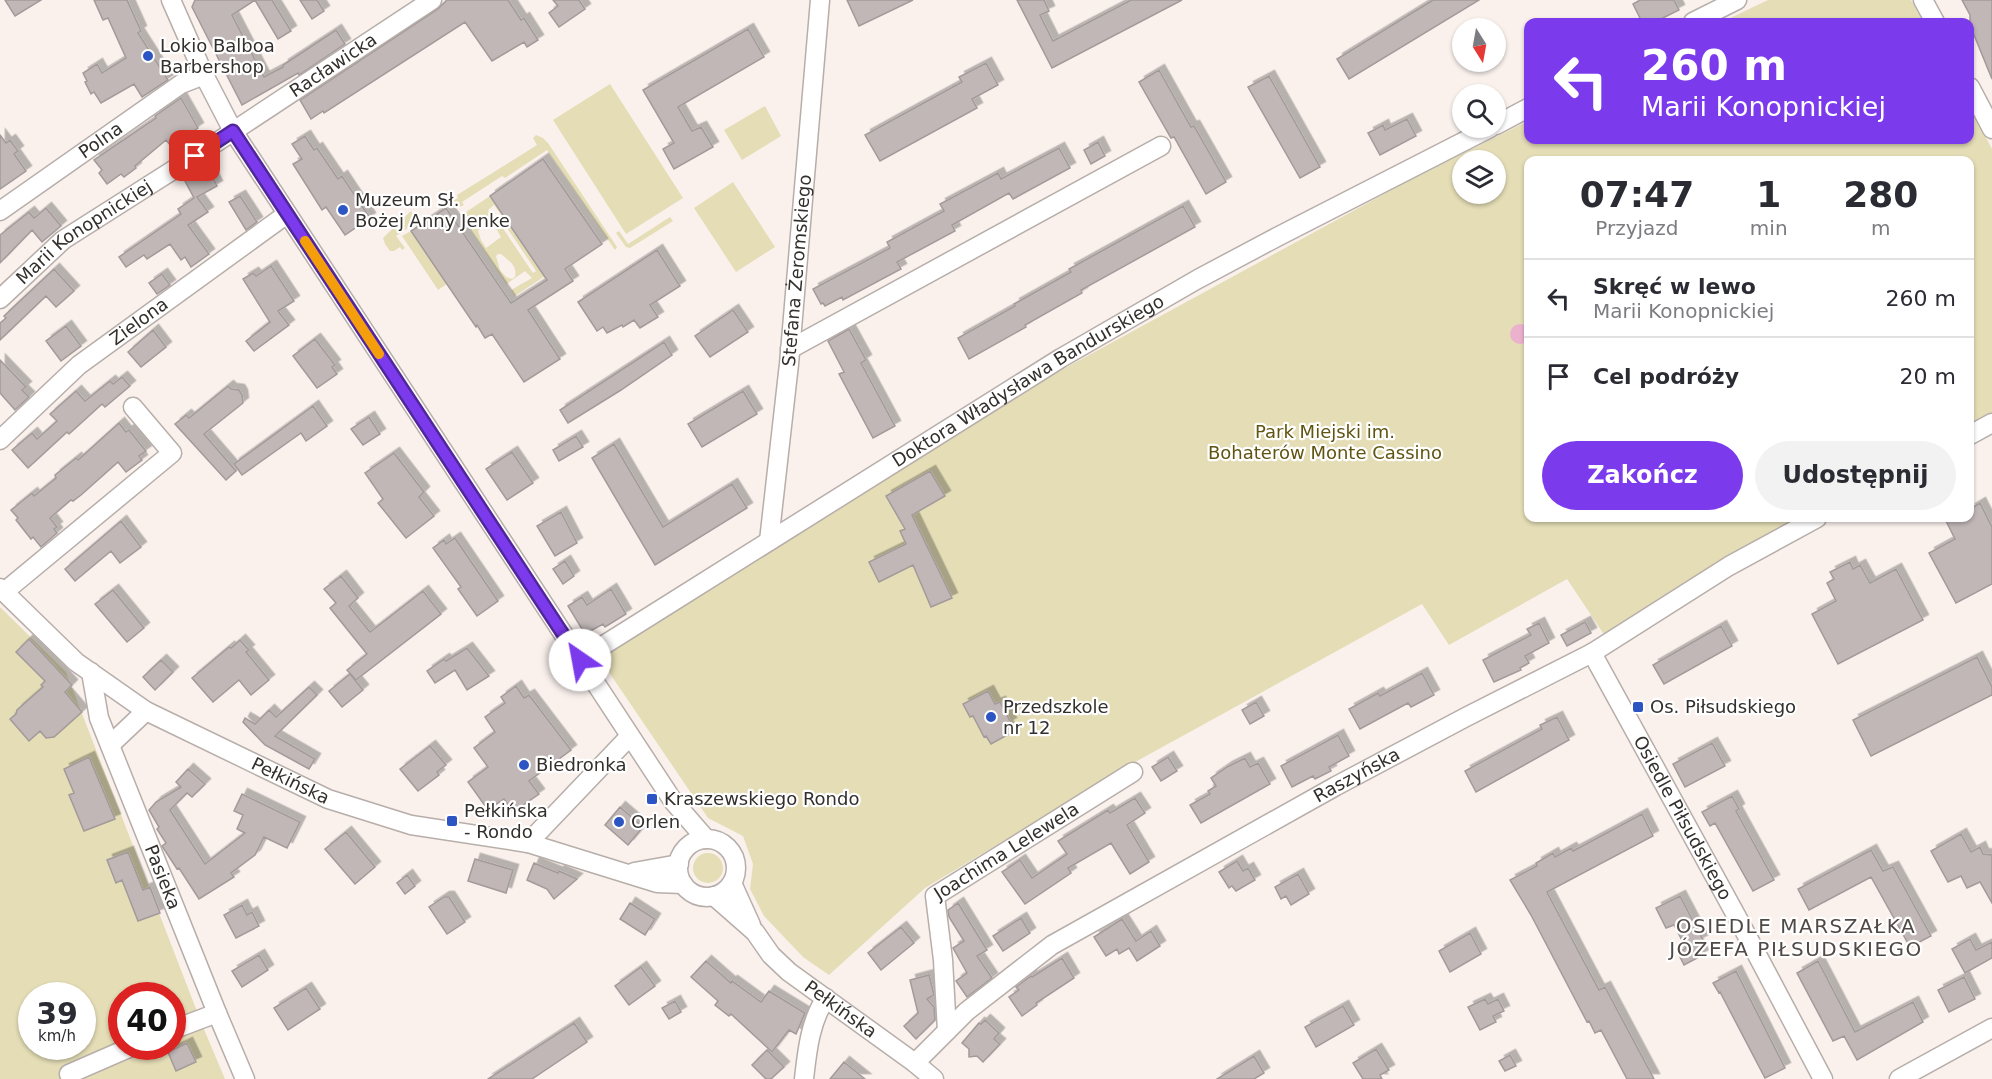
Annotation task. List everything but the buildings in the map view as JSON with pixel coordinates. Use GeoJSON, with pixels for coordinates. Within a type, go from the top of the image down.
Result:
{"type":"FeatureCollection","features":[{"type":"Feature","properties":{"kind":"street"},"geometry":{"type":"LineString","coordinates":[[171,0],[204,75],[233,131],[673,801],[706,839]]}},
{"type":"Feature","properties":{"kind":"street","name":"Racławicka"},"geometry":{"type":"LineString","coordinates":[[233,131],[432,0]]}},
{"type":"Feature","properties":{"kind":"street","name":"Stefana Żeromskiego"},"geometry":{"type":"LineString","coordinates":[[770,541],[790,349],[820,0]]}},
{"type":"Feature","properties":{"kind":"street"},"geometry":{"type":"LineString","coordinates":[[1701,18],[1737,0]]}},
{"type":"Feature","properties":{"kind":"street"},"geometry":{"type":"LineString","coordinates":[[1923,0],[1933,18]]}},
{"type":"Feature","properties":{"kind":"street","name":"Polna"},"geometry":{"type":"LineString","coordinates":[[0,211],[181,84],[204,75]]}},
{"type":"Feature","properties":{"kind":"street"},"geometry":{"type":"LineString","coordinates":[[1974,95],[1992,129]]}},
{"type":"Feature","properties":{"kind":"street"},"geometry":{"type":"LineString","coordinates":[[1506,120],[1524,110]]}},
{"type":"Feature","properties":{"kind":"street","name":"Marii Konopnickiej"},"geometry":{"type":"LineString","coordinates":[[0,299],[63,240],[233,131]]}},
{"type":"Feature","properties":{"kind":"street","name":"Doktora Władysława Bandurskiego"},"geometry":{"type":"LineString","coordinates":[[580,660],[1053,363],[1198,279],[1471,138]]}},
{"type":"Feature","properties":{"kind":"street"},"geometry":{"type":"LineString","coordinates":[[790,349],[1161,146]]}},
{"type":"Feature","properties":{"kind":"street","name":"Zielona"},"geometry":{"type":"LineString","coordinates":[[0,440],[79,365],[287,214]]}},
{"type":"Feature","properties":{"kind":"street"},"geometry":{"type":"LineString","coordinates":[[2,590],[172,453],[133,407]]}},
{"type":"Feature","properties":{"kind":"street"},"geometry":{"type":"LineString","coordinates":[[1974,433],[1992,423]]}},
{"type":"Feature","properties":{"kind":"street","name":"Raszyńska"},"geometry":{"type":"LineString","coordinates":[[915,1063],[967,1011],[1052,945],[1330,789],[1592,653],[1729,566],[1810,522]]}},
{"type":"Feature","properties":{"kind":"street","name":"Pełkińska"},"geometry":{"type":"LineString","coordinates":[[2,590],[76,662],[146,711],[328,799],[411,825],[528,843],[657,883],[683,884]]}},
{"type":"Feature","properties":{"kind":"street","name":"Osiedle Piłsudskiego"},"geometry":{"type":"LineString","coordinates":[[1592,653],[1823,1079]]}},
{"type":"Feature","properties":{"kind":"street","name":"Pasieka"},"geometry":{"type":"LineString","coordinates":[[91,672],[99,718],[245,1079]]}},
{"type":"Feature","properties":{"kind":"street"},"geometry":{"type":"LineString","coordinates":[[110,745],[146,711]]}},
{"type":"Feature","properties":{"kind":"street"},"geometry":{"type":"LineString","coordinates":[[528,843],[630,736]]}},
{"type":"Feature","properties":{"kind":"street","name":"Joachima Lelewela"},"geometry":{"type":"LineString","coordinates":[[947,1031],[943,960],[935,896],[1133,771]]}},
{"type":"Feature","properties":{"kind":"street"},"geometry":{"type":"LineString","coordinates":[[673,801],[688,846]]}},
{"type":"Feature","properties":{"kind":"street"},"geometry":{"type":"LineString","coordinates":[[706,839],[719,841],[732,852],[736,868],[732,884],[720,894],[703,897],[695,894],[683,884],[679,876],[679,864],[688,846],[706,839]]}},
{"type":"Feature","properties":{"kind":"street","name":"Pełkińska"},"geometry":{"type":"LineString","coordinates":[[629,873],[679,864]]}},
{"type":"Feature","properties":{"kind":"street","name":"Pełkińska"},"geometry":{"type":"LineString","coordinates":[[732,884],[754,932]]}},
{"type":"Feature","properties":{"kind":"street","name":"Pełkińska"},"geometry":{"type":"LineString","coordinates":[[714,896],[754,932],[771,955],[789,972],[934,1079]]}},
{"type":"Feature","properties":{"kind":"street"},"geometry":{"type":"LineString","coordinates":[[804,1079],[816,1013],[826,998]]}},
{"type":"Feature","properties":{"kind":"street"},"geometry":{"type":"LineString","coordinates":[[186,1025],[217,1013]]}},
{"type":"Feature","properties":{"kind":"street"},"geometry":{"type":"LineString","coordinates":[[1899,1079],[1992,1028]]}},
{"type":"Feature","properties":{"kind":"street"},"geometry":{"type":"LineString","coordinates":[[69,1074],[108,1057]]}},
{"type":"Feature","properties":{"kind":"green space"},"geometry":{"type":"Polygon","coordinates":[[[1768,0],[1911,0],[1921,18],[1730,18],[1768,0]]]}},
{"type":"Feature","properties":{"kind":"green space"},"geometry":{"type":"Polygon","coordinates":[[[610,84],[683,198],[626,234],[553,120],[610,84]]]}},
{"type":"Feature","properties":{"kind":"green space"},"geometry":{"type":"Polygon","coordinates":[[[765,106],[781,136],[742,160],[724,130],[765,106]]]}},
{"type":"Feature","properties":{"kind":"green space","name":"Park Miejski im. Bohaterów Monte Cassino"},"geometry":{"type":"Polygon","coordinates":[[[1974,115],[1992,149],[1992,415],[1974,426],[1974,156],[1524,156],[1524,522],[1804,522],[1605,636],[1567,579],[1449,645],[1422,604],[1137,761],[925,888],[829,975],[803,957],[764,916],[750,889],[753,864],[743,836],[708,818],[600,659],[1045,379],[1452,159],[1452,204],[1506,204],[1506,150],[1470,150],[1494,138],[1506,138],[1506,132],[1524,123],[1524,144],[1974,144],[1974,115]]]}},
{"type":"Feature","properties":{"kind":"green space"},"geometry":{"type":"Polygon","coordinates":[[[536,135],[548,143],[617,247],[615,250],[547,150],[505,178],[502,176],[462,202],[464,205],[457,208],[452,201],[458,198],[457,195],[537,145],[533,138],[536,135]]]}},
{"type":"Feature","properties":{"kind":"green space"},"geometry":{"type":"Polygon","coordinates":[[[733,182],[775,247],[736,272],[694,208],[733,182]]]}},
{"type":"Feature","properties":{"kind":"green space"},"geometry":{"type":"Polygon","coordinates":[[[490,196],[545,276],[515,296],[511,290],[532,278],[525,271],[507,285],[462,217],[463,214],[490,196]],[[494,205],[488,210],[533,273],[536,271],[494,205]],[[491,220],[482,222],[478,231],[486,248],[501,237],[491,220]],[[501,254],[496,256],[500,270],[506,277],[512,279],[515,277],[516,273],[512,264],[501,254]]]}},
{"type":"Feature","properties":{"kind":"green space"},"geometry":{"type":"Polygon","coordinates":[[[411,211],[416,218],[413,220],[415,223],[396,236],[405,248],[402,250],[400,247],[390,251],[383,238],[411,211]]]}},
{"type":"Feature","properties":{"kind":"green space"},"geometry":{"type":"Polygon","coordinates":[[[670,217],[673,221],[630,248],[626,247],[616,233],[619,231],[628,244],[670,217]]]}},
{"type":"Feature","properties":{"kind":"green space"},"geometry":{"type":"Polygon","coordinates":[[[411,231],[447,284],[438,290],[402,236],[411,231]]]}},
{"type":"Feature","properties":{"kind":"green space"},"geometry":{"type":"Polygon","coordinates":[[[0,607],[66,672],[186,982],[108,982],[108,1060],[186,1060],[186,983],[225,1079],[0,1079],[0,607]]]}},
{"type":"Feature","properties":{"kind":"green space"},"geometry":{"type":"Polygon","coordinates":[[[708,853],[719,857],[723,868],[719,879],[708,883],[697,879],[693,868],[697,857],[708,853]]]}},
{"type":"Feature","properties":{"kind":"shaded area"},"geometry":{"type":"Polygon","coordinates":[[[1524,325],[1524,343],[1520,344],[1513,341],[1510,334],[1513,327],[1524,325]]]}},
{"type":"Feature","properties":{"kind":"slow traffic"},"geometry":{"type":"LineString","coordinates":[[305,241],[379,354]]}},
{"type":"Feature","properties":{"kind":"place","name":"Lokio Balboa Barbershop"},"geometry":{"type":"Point","coordinates":[148,56]}},
{"type":"Feature","properties":{"kind":"place","name":"Muzeum Sł. Bożej Anny Jenke"},"geometry":{"type":"Point","coordinates":[343,210]}},
{"type":"Feature","properties":{"kind":"place","name":"Os. Piłsudskiego"},"geometry":{"type":"Point","coordinates":[1638,707]}},
{"type":"Feature","properties":{"kind":"place","name":"Przedszkole nr 12"},"geometry":{"type":"Point","coordinates":[991,717]}},
{"type":"Feature","properties":{"kind":"place","name":"Biedronka"},"geometry":{"type":"Point","coordinates":[524,765]}},
{"type":"Feature","properties":{"kind":"place","name":"Kraszewskiego Rondo"},"geometry":{"type":"Point","coordinates":[652,799]}},
{"type":"Feature","properties":{"kind":"place","name":"Pełkińska - Rondo"},"geometry":{"type":"Point","coordinates":[452,821]}},
{"type":"Feature","properties":{"kind":"place","name":"Orlen"},"geometry":{"type":"Point","coordinates":[619,822]}},
{"type":"Feature","properties":{"kind":"district","name":"OSIEDLE MARSZAŁKA JÓZEFA PIŁSUDSKIEGO"},"geometry":{"type":"Point","coordinates":[1796,938]}},
{"type":"Feature","properties":{"kind":"route"},"geometry":{"type":"LineString","coordinates":[[195,156],[233,131],[580,660]]}}]}
